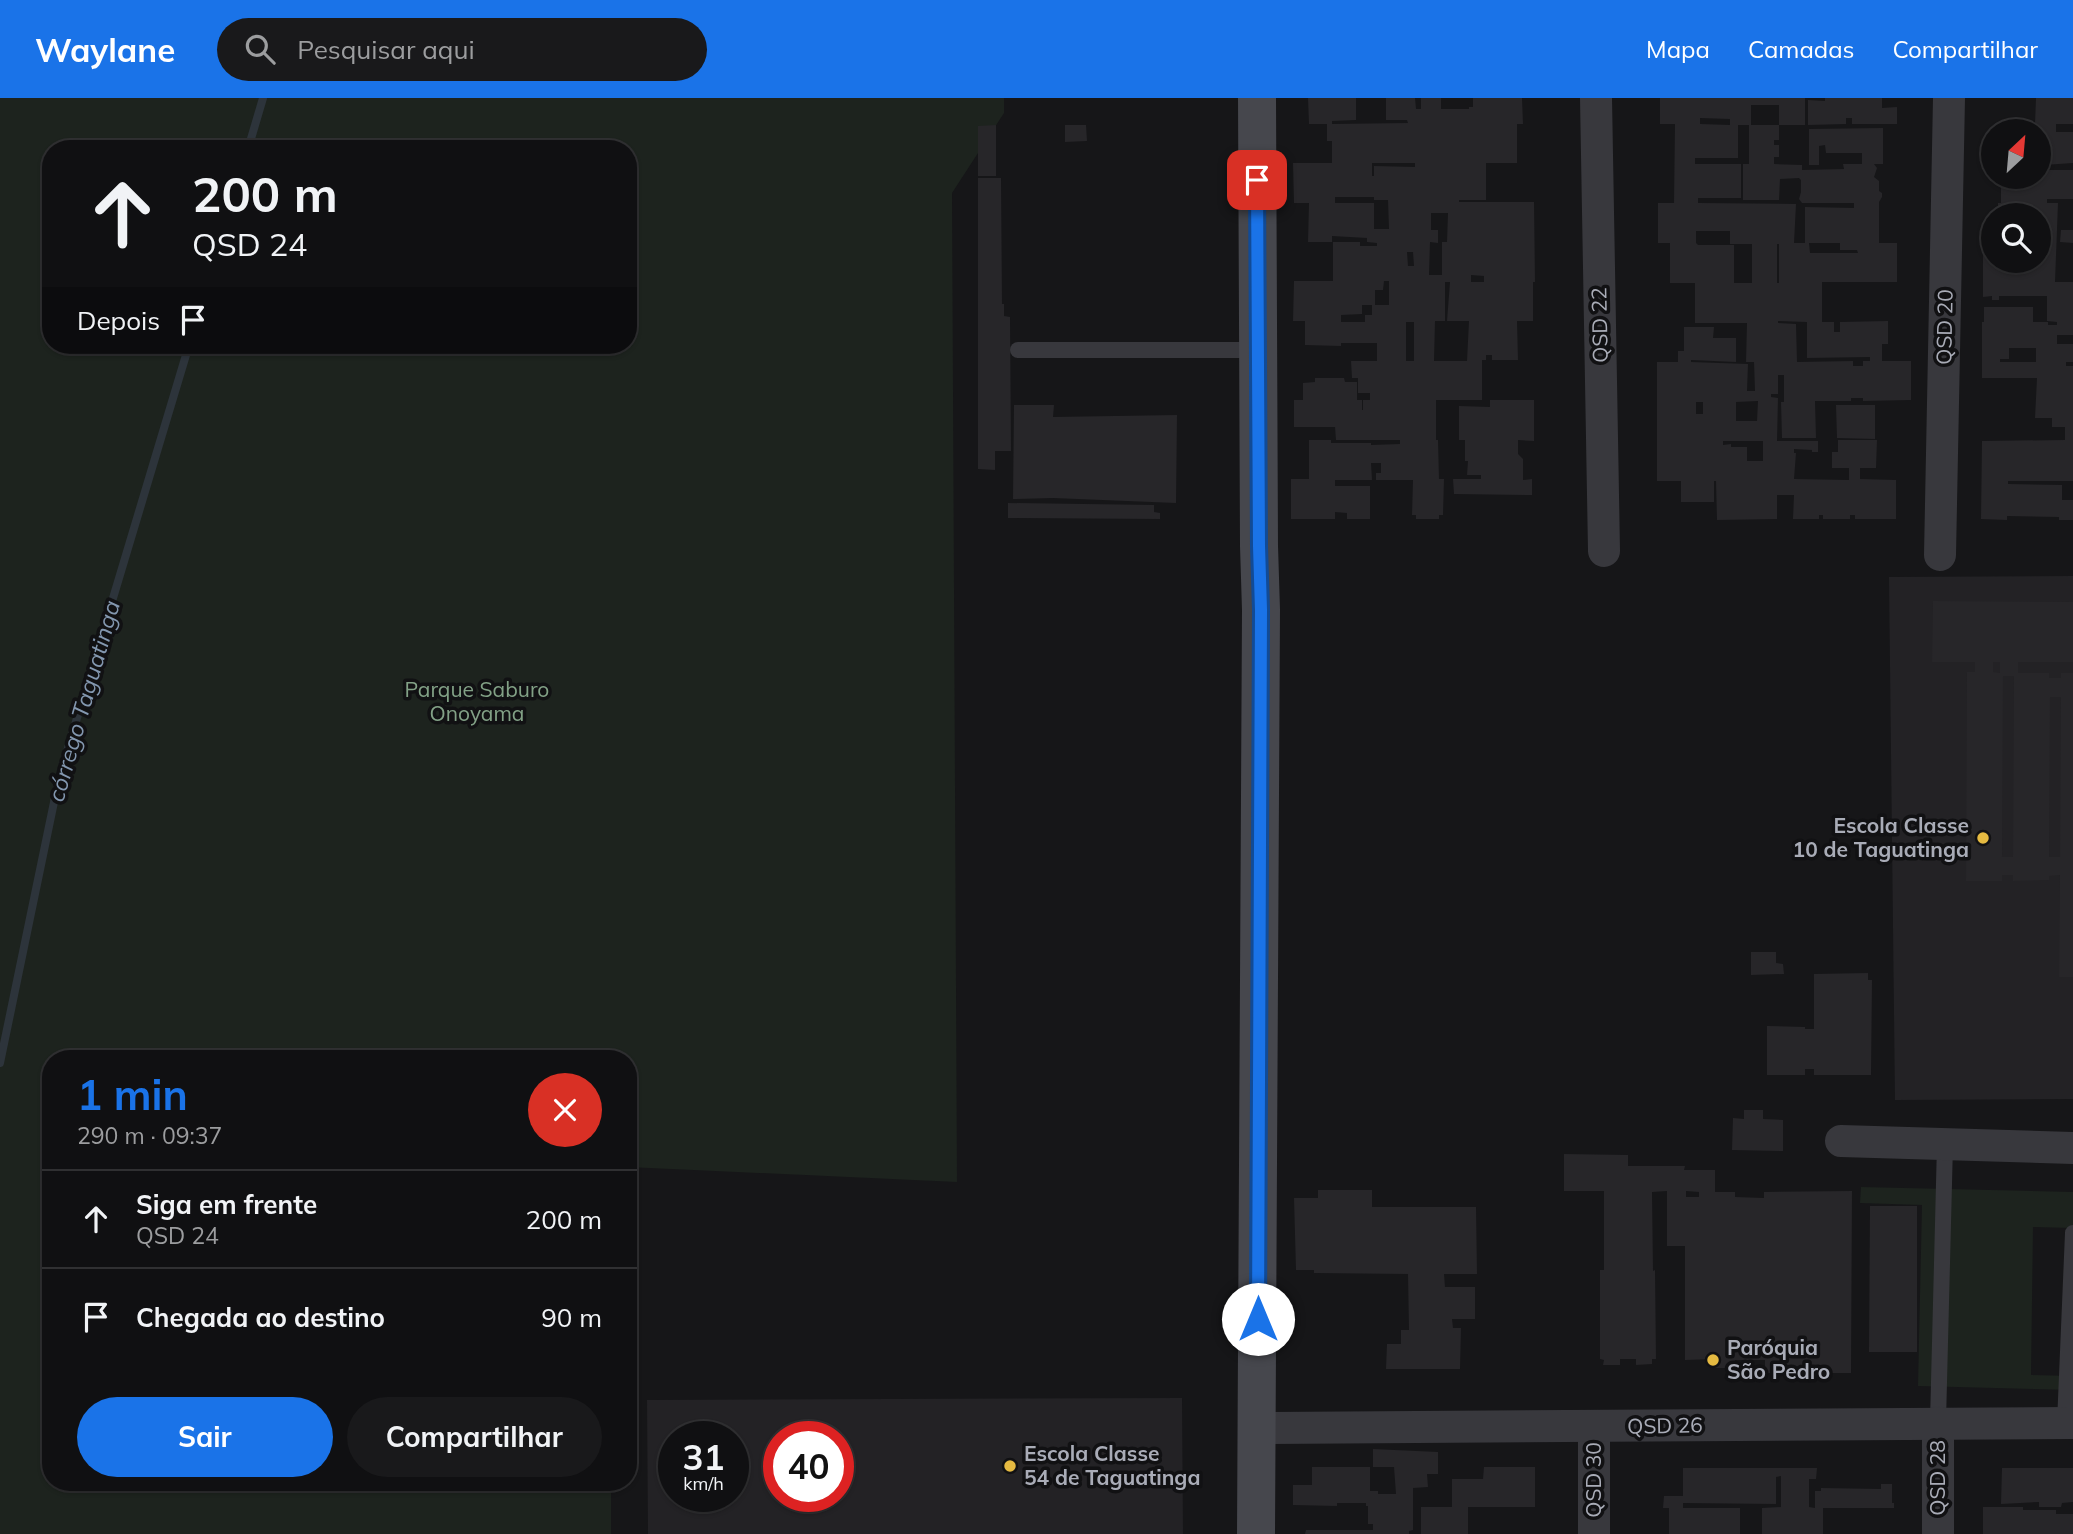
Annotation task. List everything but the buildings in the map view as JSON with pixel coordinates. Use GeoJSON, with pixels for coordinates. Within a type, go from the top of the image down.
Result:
{"type":"FeatureCollection","features":[{"type":"Feature","properties":{"kind":"street"},"geometry":{"type":"LineString","coordinates":[[1256,1534],[1261,624],[1257,98]]}},
{"type":"Feature","properties":{"kind":"street","name":"QSD 22"},"geometry":{"type":"LineString","coordinates":[[1596,98],[1604,551]]}},
{"type":"Feature","properties":{"kind":"street","name":"QSD 20"},"geometry":{"type":"LineString","coordinates":[[1940,555],[1949,98]]}},
{"type":"Feature","properties":{"kind":"street"},"geometry":{"type":"LineString","coordinates":[[1841,1141],[2073,1147]]}},
{"type":"Feature","properties":{"kind":"street","name":"QSD 28"},"geometry":{"type":"LineString","coordinates":[[1938,1422],[1938,1534]]}},
{"type":"Feature","properties":{"kind":"street","name":"QSD 26"},"geometry":{"type":"LineString","coordinates":[[1257,1427],[2069,1423]]}},
{"type":"Feature","properties":{"kind":"street","name":"QSD 30"},"geometry":{"type":"LineString","coordinates":[[1594,1427],[1594,1534]]}},
{"type":"Feature","properties":{"kind":"lane"},"geometry":{"type":"LineString","coordinates":[[1018,350],[1258,350]]}},
{"type":"Feature","properties":{"kind":"lane"},"geometry":{"type":"LineString","coordinates":[[1938,1422],[1945,1144]]}},
{"type":"Feature","properties":{"kind":"lane"},"geometry":{"type":"LineString","coordinates":[[2069,1423],[2073,1233]]}},
{"type":"Feature","properties":{"kind":"shaded area","name":"Escola Classe 10 de Taguatinga"},"geometry":{"type":"Polygon","coordinates":[[[2073,576],[2073,1099],[1895,1100],[1889,577],[2073,576]]]}},
{"type":"Feature","properties":{"kind":"shaded area","name":"Escola Classe 54 de Taguatinga"},"geometry":{"type":"Polygon","coordinates":[[[1182,1398],[1183,1534],[648,1534],[647,1400],[1182,1398]]]}},
{"type":"Feature","properties":{"kind":"green space","name":"Parque Saburo Onoyama"},"geometry":{"type":"Polygon","coordinates":[[[0,98],[1004,98],[1004,113],[952,193],[957,1182],[637,1167],[637,1050],[42,1050],[42,1491],[611,1491],[611,1534],[0,1534],[0,98]]]}},
{"type":"Feature","properties":{"kind":"green space"},"geometry":{"type":"Polygon","coordinates":[[[1861,1187],[2073,1192],[2073,1228],[2033,1227],[2031,1375],[2073,1376],[2073,1390],[1918,1386],[1922,1205],[1860,1203],[1861,1187]]]}},
{"type":"Feature","properties":{"kind":"waterway","name":"córrego Taguatinga"},"geometry":{"type":"LineString","coordinates":[[251,140],[263,98]]}},
{"type":"Feature","properties":{"kind":"waterway","name":"córrego Taguatinga"},"geometry":{"type":"LineString","coordinates":[[0,1063],[59,778],[186,354]]}},
{"type":"Feature","properties":{"kind":"place","name":"Escola Classe 10 de Taguatinga"},"geometry":{"type":"Point","coordinates":[1983,838]}},
{"type":"Feature","properties":{"kind":"place","name":"Paróquia São Pedro"},"geometry":{"type":"Point","coordinates":[1713,1360]}},
{"type":"Feature","properties":{"kind":"place","name":"Escola Classe 54 de Taguatinga"},"geometry":{"type":"Point","coordinates":[1010,1466]}},
{"type":"Feature","properties":{"kind":"route"},"geometry":{"type":"LineString","coordinates":[[1257,180],[1261,610],[1258,1319]]}}]}
